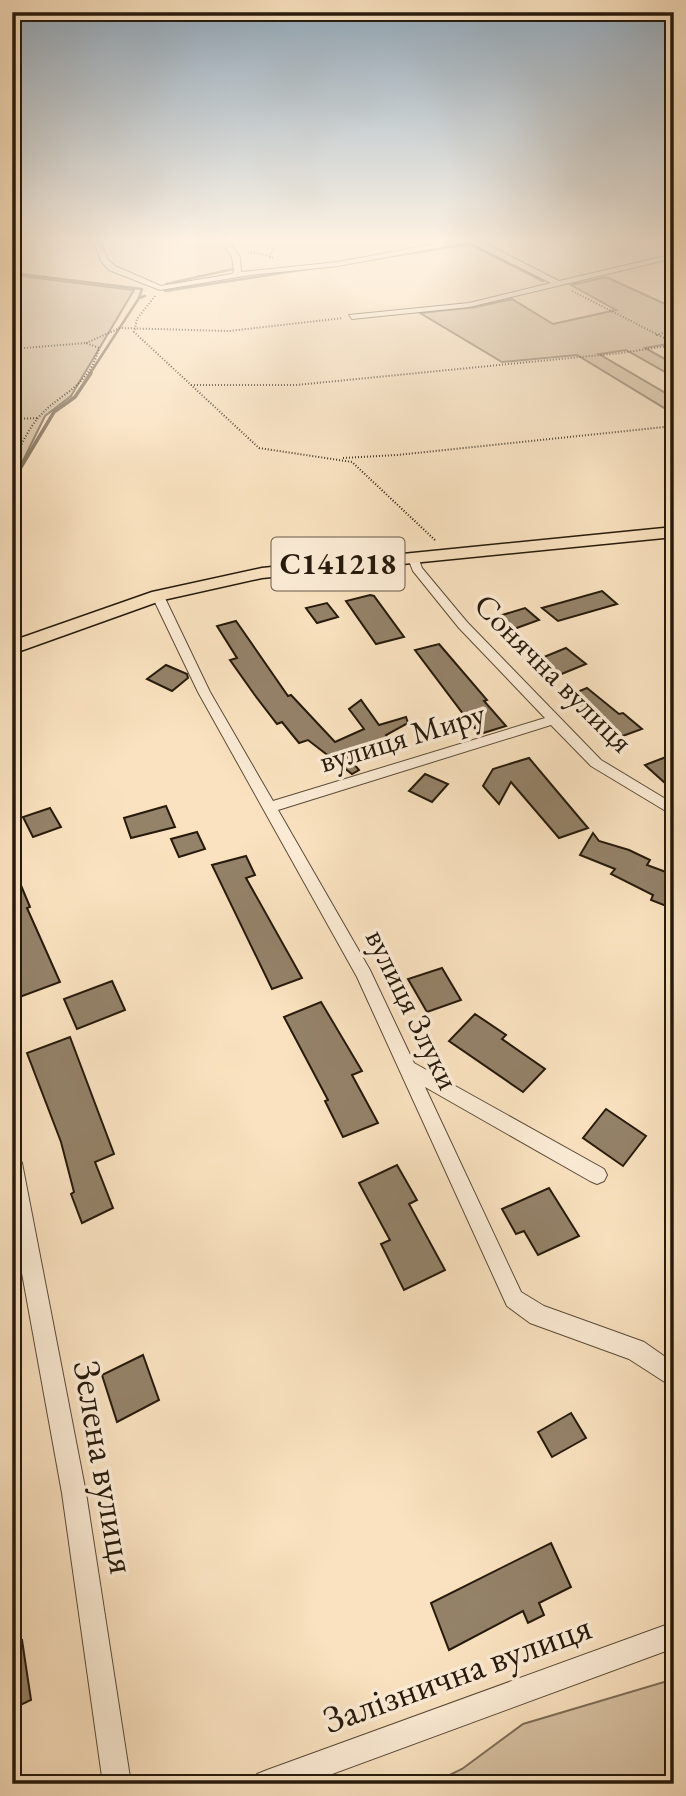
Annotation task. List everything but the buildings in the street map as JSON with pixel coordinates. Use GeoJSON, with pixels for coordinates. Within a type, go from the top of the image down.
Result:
{"type":"FeatureCollection","features":[{"type":"Feature","properties":{"kind":"main road","name":"С141218"},"geometry":{"type":"LineString","coordinates":[[12,648],[158,596],[262,573],[674,532]]}},
{"type":"Feature","properties":{"kind":"street","name":"Сонячна вулиця"},"geometry":{"type":"LineString","coordinates":[[413,556],[417,569],[463,625],[596,763],[674,811]]}},
{"type":"Feature","properties":{"kind":"street","name":"вулиця Злуки"},"geometry":{"type":"LineString","coordinates":[[158,596],[204,692],[365,975],[514,1298],[538,1315],[636,1350],[674,1377]]}},
{"type":"Feature","properties":{"kind":"street","name":"вулиця Миру"},"geometry":{"type":"LineString","coordinates":[[270,807],[552,720]]}},
{"type":"Feature","properties":{"kind":"street"},"geometry":{"type":"LineString","coordinates":[[409,1069],[597,1175]]}},
{"type":"Feature","properties":{"kind":"street","name":"Зелена вулиця"},"geometry":{"type":"LineString","coordinates":[[12,1163],[75,1493],[117,1784]]}},
{"type":"Feature","properties":{"kind":"street","name":"Залізнична вулиця"},"geometry":{"type":"LineString","coordinates":[[267,1784],[674,1635]]}},
{"type":"Feature","properties":{"kind":"path"},"geometry":{"type":"LineString","coordinates":[[136,323],[134,332],[259,448],[282,455],[337,458],[397,455],[674,426]]}},
{"type":"Feature","properties":{"kind":"path"},"geometry":{"type":"LineString","coordinates":[[12,349],[86,343],[120,328],[229,331],[301,323]]}},
{"type":"Feature","properties":{"kind":"path"},"geometry":{"type":"LineString","coordinates":[[633,323],[674,344]]}},
{"type":"Feature","properties":{"kind":"path"},"geometry":{"type":"LineString","coordinates":[[656,335],[674,330]]}},
{"type":"Feature","properties":{"kind":"path"},"geometry":{"type":"LineString","coordinates":[[12,462],[38,418],[75,389],[96,359],[99,348],[86,343]]}},
{"type":"Feature","properties":{"kind":"path"},"geometry":{"type":"LineString","coordinates":[[191,385],[296,385],[621,353],[674,344]]}},
{"type":"Feature","properties":{"kind":"path"},"geometry":{"type":"LineString","coordinates":[[12,419],[38,418]]}},
{"type":"Feature","properties":{"kind":"path"},"geometry":{"type":"LineString","coordinates":[[337,458],[352,462],[447,553]]}},
{"type":"Feature","properties":{"kind":"shaded area"},"geometry":{"type":"Polygon","coordinates":[[[12,323],[114,323],[71,396],[45,416],[12,483],[12,323]]]}},
{"type":"Feature","properties":{"kind":"shaded area"},"geometry":{"type":"Polygon","coordinates":[[[436,323],[674,323],[674,343],[645,348],[674,364],[674,377],[626,350],[599,354],[674,398],[674,414],[577,355],[502,362],[436,323]]]}},
{"type":"Feature","properties":{"kind":"shaded area"},"geometry":{"type":"Polygon","coordinates":[[[674,1679],[674,1784],[431,1784],[462,1769],[523,1724],[674,1679]]]}},
{"type":"Feature","properties":{"kind":"waterway"},"geometry":{"type":"LineString","coordinates":[[89,375],[123,323]]}},
{"type":"Feature","properties":{"kind":"waterway"},"geometry":{"type":"LineString","coordinates":[[12,482],[54,412],[75,397],[91,373]]}}]}
